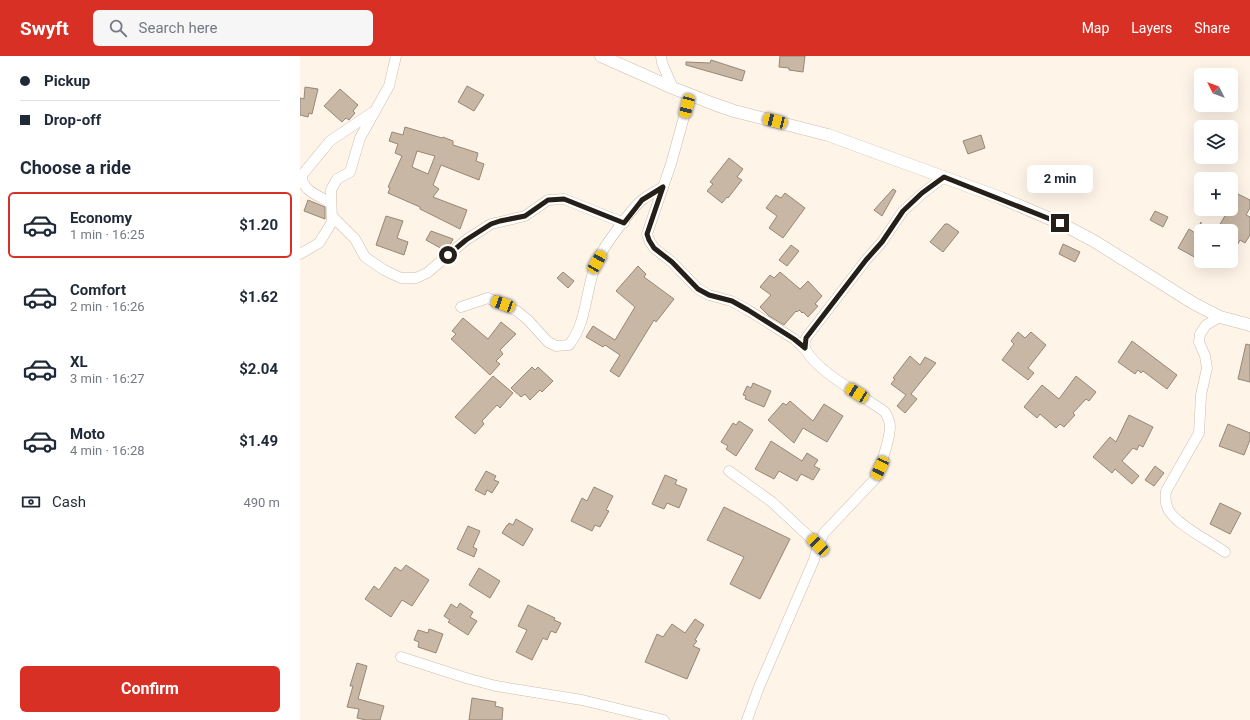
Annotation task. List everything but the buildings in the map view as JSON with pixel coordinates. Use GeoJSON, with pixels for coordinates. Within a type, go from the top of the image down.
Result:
{"type":"FeatureCollection","features":[{"type":"Feature","properties":{"kind":"street"},"geometry":{"type":"LineString","coordinates":[[300,254],[318,243],[332,222],[331,190],[337,179],[350,172],[360,138],[389,86],[396,56]]}},
{"type":"Feature","properties":{"kind":"street"},"geometry":{"type":"LineString","coordinates":[[601,56],[690,95],[734,111],[828,135],[944,177],[1060,223],[1094,241],[1169,289],[1220,317],[1250,325]]}},
{"type":"Feature","properties":{"kind":"street"},"geometry":{"type":"LineString","coordinates":[[661,56],[662,63],[673,88]]}},
{"type":"Feature","properties":{"kind":"street"},"geometry":{"type":"LineString","coordinates":[[690,95],[671,164],[647,234],[649,240],[654,248],[672,262],[698,289],[709,295],[732,301],[794,339],[805,348],[824,369],[845,386],[885,412],[890,428],[880,468],[875,479],[824,533],[818,545],[814,560],[759,687],[747,720]]}},
{"type":"Feature","properties":{"kind":"street"},"geometry":{"type":"LineString","coordinates":[[331,203],[304,186],[301,179],[302,175],[330,141],[375,110]]}},
{"type":"Feature","properties":{"kind":"street"},"geometry":{"type":"LineString","coordinates":[[805,348],[806,338],[866,260],[882,242],[903,211],[922,193],[944,177]]}},
{"type":"Feature","properties":{"kind":"street"},"geometry":{"type":"LineString","coordinates":[[461,307],[488,298],[517,311],[528,320],[548,342],[556,346],[569,345],[575,337],[582,321],[597,262],[604,248],[642,200],[663,187]]}},
{"type":"Feature","properties":{"kind":"street"},"geometry":{"type":"LineString","coordinates":[[332,216],[355,239],[365,257],[384,270],[401,278],[416,278],[427,273],[466,240],[487,226],[500,221],[525,216],[548,200],[564,199],[624,223]]}},
{"type":"Feature","properties":{"kind":"street"},"geometry":{"type":"LineString","coordinates":[[1220,317],[1206,325],[1200,334],[1199,342],[1205,356],[1207,368],[1201,395],[1199,433],[1166,491],[1165,501],[1168,511],[1178,522],[1225,552]]}},
{"type":"Feature","properties":{"kind":"street"},"geometry":{"type":"LineString","coordinates":[[729,471],[772,502],[818,545]]}},
{"type":"Feature","properties":{"kind":"street"},"geometry":{"type":"LineString","coordinates":[[401,657],[496,686],[582,700],[664,720]]}},
{"type":"Feature","properties":{"kind":"route"},"geometry":{"type":"LineString","coordinates":[[448,255],[466,240],[491,224],[525,216],[548,200],[564,199],[624,223],[639,202],[663,187],[647,234],[654,248],[661,255],[672,262],[698,289],[709,295],[732,301],[794,339],[805,348],[806,338],[866,260],[882,242],[903,211],[922,193],[944,177],[1001,198],[1060,223]]}}]}
